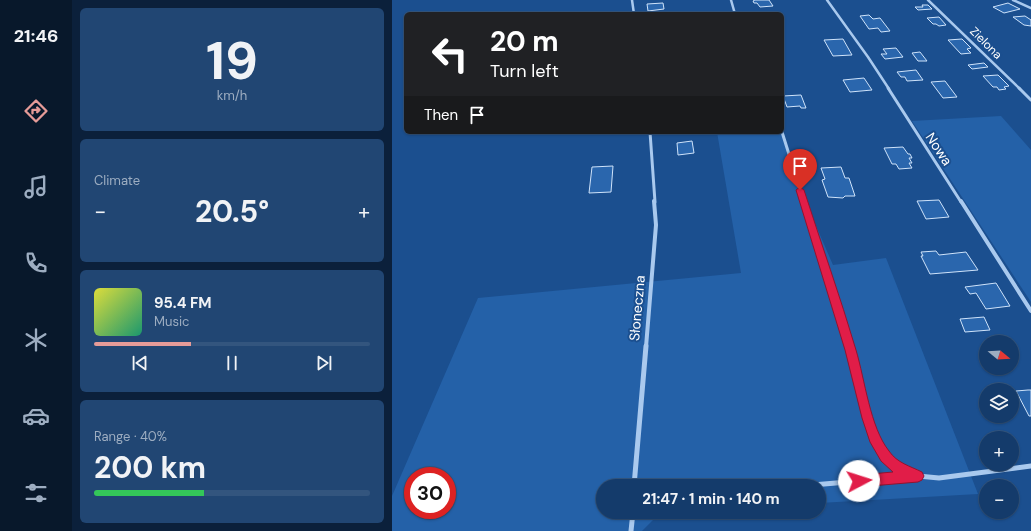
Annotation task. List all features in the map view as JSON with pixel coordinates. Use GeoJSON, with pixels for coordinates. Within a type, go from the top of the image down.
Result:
{"type":"FeatureCollection","features":[{"type":"Feature","properties":{"kind":"street"},"geometry":{"type":"LineString","coordinates":[[632,0],[634,12]]}},
{"type":"Feature","properties":{"kind":"street"},"geometry":{"type":"LineString","coordinates":[[730,0],[735,12]]}},
{"type":"Feature","properties":{"kind":"street","name":"Nowa"},"geometry":{"type":"LineString","coordinates":[[827,0],[868,57],[1031,312]]}},
{"type":"Feature","properties":{"kind":"street","name":"Zielona"},"geometry":{"type":"LineString","coordinates":[[928,0],[1031,100]]}},
{"type":"Feature","properties":{"kind":"street"},"geometry":{"type":"LineString","coordinates":[[1013,0],[1031,8]]}},
{"type":"Feature","properties":{"kind":"street","name":"Słoneczna"},"geometry":{"type":"LineString","coordinates":[[635,479],[656,225],[650,134]]}},
{"type":"Feature","properties":{"kind":"street"},"geometry":{"type":"LineString","coordinates":[[783,134],[850,350],[876,442],[885,456],[896,467],[918,476]]}},
{"type":"Feature","properties":{"kind":"street"},"geometry":{"type":"LineString","coordinates":[[826,484],[918,476],[939,478],[1031,466]]}},
{"type":"Feature","properties":{"kind":"street"},"geometry":{"type":"LineString","coordinates":[[631,531],[632,519]]}},
{"type":"Feature","properties":{"kind":"shaded area"},"geometry":{"type":"Polygon","coordinates":[[[1001,116],[1031,150],[1031,302],[912,121],[1001,116]]]}},
{"type":"Feature","properties":{"kind":"shaded area"},"geometry":{"type":"Polygon","coordinates":[[[717,134],[782,134],[810,212],[833,265],[886,258],[978,494],[826,503],[826,479],[596,479],[596,519],[654,519],[642,531],[392,531],[392,496],[404,468],[404,519],[456,519],[456,467],[405,467],[478,298],[741,273],[717,134]]]}},
{"type":"Feature","properties":{"kind":"building"},"geometry":{"type":"Polygon","coordinates":[[[769,0],[773,6],[760,7],[757,3],[754,3],[753,1],[769,0]]]}},
{"type":"Feature","properties":{"kind":"building"},"geometry":{"type":"Polygon","coordinates":[[[663,3],[664,9],[648,11],[647,4],[663,3]]]}},
{"type":"Feature","properties":{"kind":"building"},"geometry":{"type":"Polygon","coordinates":[[[1008,3],[1020,9],[1004,13],[993,7],[1008,3]]]}},
{"type":"Feature","properties":{"kind":"building"},"geometry":{"type":"Polygon","coordinates":[[[922,5],[928,5],[932,9],[918,10],[915,7],[923,7],[922,5]]]}},
{"type":"Feature","properties":{"kind":"building"},"geometry":{"type":"Polygon","coordinates":[[[869,15],[873,19],[880,18],[890,31],[881,32],[878,28],[869,29],[860,16],[869,15]]]}},
{"type":"Feature","properties":{"kind":"building"},"geometry":{"type":"Polygon","coordinates":[[[1025,16],[1031,20],[1031,26],[1024,25],[1013,17],[1025,16]]]}},
{"type":"Feature","properties":{"kind":"building"},"geometry":{"type":"Polygon","coordinates":[[[939,17],[946,25],[939,26],[933,24],[927,18],[939,17]]]}},
{"type":"Feature","properties":{"kind":"building"},"geometry":{"type":"Polygon","coordinates":[[[843,39],[852,55],[833,56],[824,40],[843,39]]]}},
{"type":"Feature","properties":{"kind":"building"},"geometry":{"type":"Polygon","coordinates":[[[962,39],[971,48],[967,49],[971,53],[961,54],[948,40],[962,39]]]}},
{"type":"Feature","properties":{"kind":"building"},"geometry":{"type":"Polygon","coordinates":[[[896,48],[903,57],[885,59],[881,54],[887,54],[883,49],[896,48]]]}},
{"type":"Feature","properties":{"kind":"building"},"geometry":{"type":"Polygon","coordinates":[[[920,52],[927,61],[918,61],[912,53],[920,52]]]}},
{"type":"Feature","properties":{"kind":"building"},"geometry":{"type":"Polygon","coordinates":[[[984,63],[988,67],[972,69],[968,65],[984,63]]]}},
{"type":"Feature","properties":{"kind":"building"},"geometry":{"type":"Polygon","coordinates":[[[916,70],[923,80],[907,81],[905,77],[901,77],[897,72],[916,70]]]}},
{"type":"Feature","properties":{"kind":"building"},"geometry":{"type":"Polygon","coordinates":[[[998,75],[1009,86],[1004,87],[1006,89],[999,90],[997,87],[993,87],[983,76],[998,75]]]}},
{"type":"Feature","properties":{"kind":"building"},"geometry":{"type":"Polygon","coordinates":[[[864,78],[872,90],[850,92],[843,80],[864,78]]]}},
{"type":"Feature","properties":{"kind":"building"},"geometry":{"type":"Polygon","coordinates":[[[945,81],[957,97],[943,98],[931,82],[945,81]]]}},
{"type":"Feature","properties":{"kind":"building"},"geometry":{"type":"Polygon","coordinates":[[[801,95],[806,108],[801,108],[800,106],[787,107],[784,96],[801,95]]]}},
{"type":"Feature","properties":{"kind":"building"},"geometry":{"type":"Polygon","coordinates":[[[692,141],[694,153],[678,155],[677,143],[692,141]]]}},
{"type":"Feature","properties":{"kind":"building"},"geometry":{"type":"Polygon","coordinates":[[[903,147],[912,158],[909,158],[912,163],[909,163],[912,168],[899,169],[896,164],[892,164],[884,148],[903,147]]]}},
{"type":"Feature","properties":{"kind":"building"},"geometry":{"type":"Polygon","coordinates":[[[613,166],[611,192],[589,193],[592,167],[613,166]]]}},
{"type":"Feature","properties":{"kind":"building"},"geometry":{"type":"Polygon","coordinates":[[[841,167],[845,178],[849,178],[855,196],[845,196],[843,198],[828,197],[822,180],[825,179],[821,168],[841,167]]]}},
{"type":"Feature","properties":{"kind":"building"},"geometry":{"type":"Polygon","coordinates":[[[939,200],[949,217],[926,219],[917,201],[939,200]]]}},
{"type":"Feature","properties":{"kind":"building"},"geometry":{"type":"Polygon","coordinates":[[[936,251],[939,255],[966,252],[978,270],[930,274],[921,256],[923,256],[921,252],[936,251]]]}},
{"type":"Feature","properties":{"kind":"building"},"geometry":{"type":"Polygon","coordinates":[[[996,283],[1010,306],[986,309],[976,293],[970,294],[965,287],[996,283]]]}},
{"type":"Feature","properties":{"kind":"building"},"geometry":{"type":"Polygon","coordinates":[[[984,317],[990,330],[965,332],[960,319],[984,317]]]}},
{"type":"Feature","properties":{"kind":"building"},"geometry":{"type":"Polygon","coordinates":[[[1031,390],[1031,416],[1029,416],[1019,397],[1019,391],[1031,390]]]}},
{"type":"Feature","properties":{"kind":"route"},"geometry":{"type":"LineString","coordinates":[[800,190],[850,350],[876,442],[885,456],[896,467],[918,476],[859,481]]}}]}
